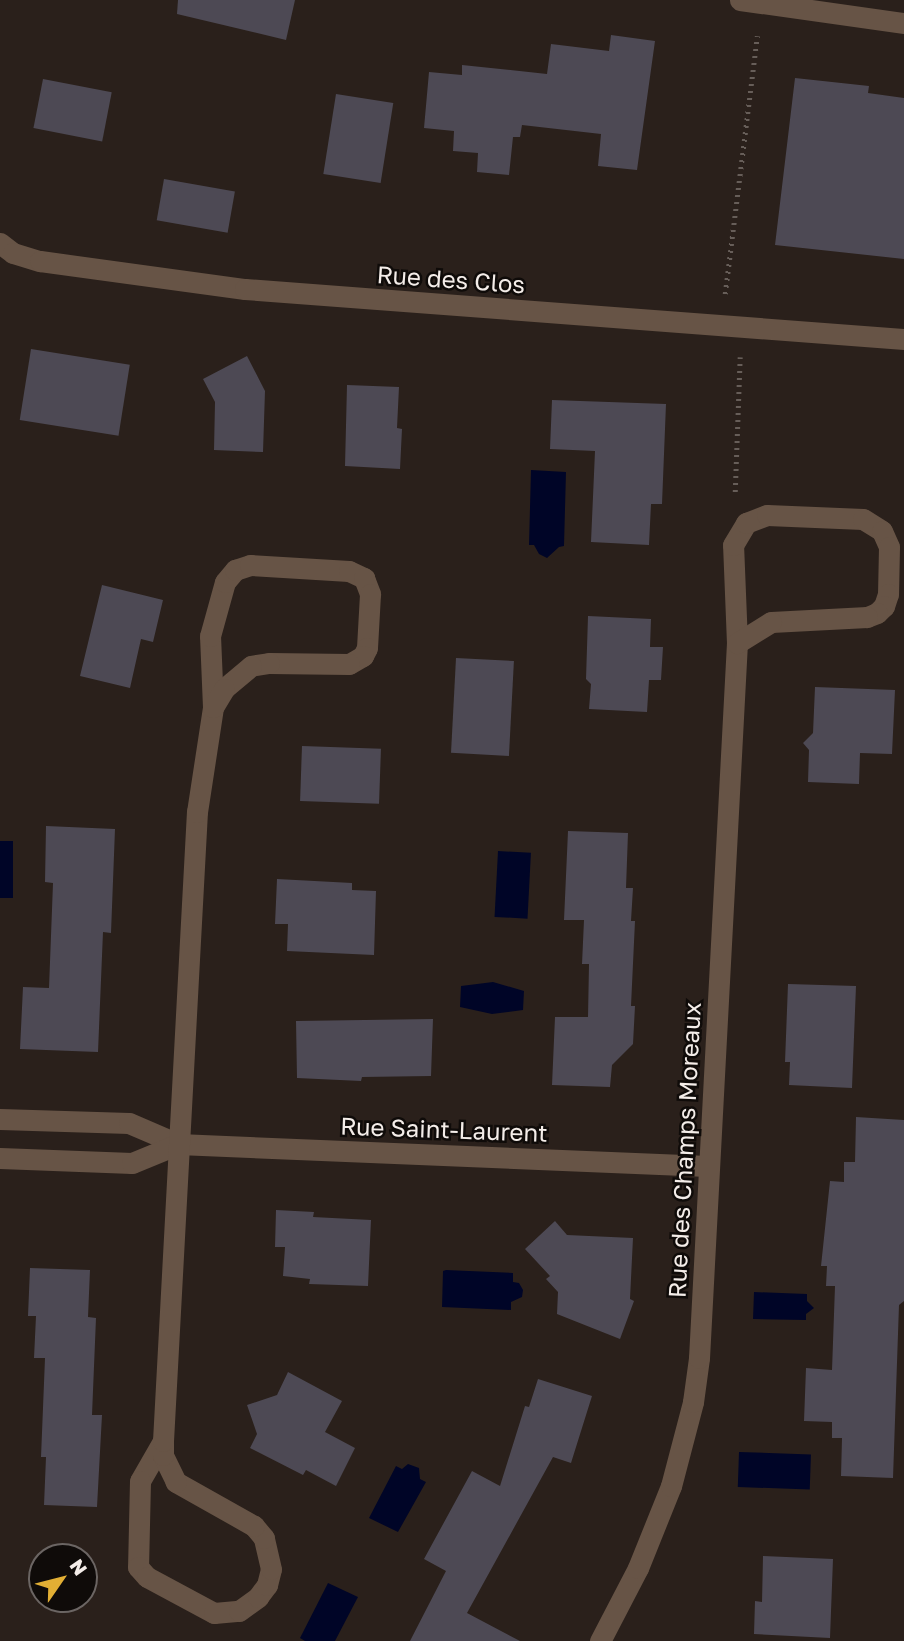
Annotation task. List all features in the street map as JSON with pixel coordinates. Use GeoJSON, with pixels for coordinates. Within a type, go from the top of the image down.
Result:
{"type":"FeatureCollection","features":[{"type":"Feature","properties":{"kind":"street"},"geometry":{"type":"LineString","coordinates":[[751,1],[904,23]]}},
{"type":"Feature","properties":{"kind":"street","name":"Rue des Clos"},"geometry":{"type":"LineString","coordinates":[[0,243],[13,253],[40,261],[245,289],[904,339]]}},
{"type":"Feature","properties":{"kind":"street"},"geometry":{"type":"LineString","coordinates":[[737,643],[771,622],[867,617],[884,606],[888,594],[887,540],[874,523],[863,519],[767,515],[746,523]]}},
{"type":"Feature","properties":{"kind":"street","name":"Rue des Champs Moreaux"},"geometry":{"type":"LineString","coordinates":[[600,1641],[656,1528],[680,1455],[693,1402],[703,1314],[708,1166],[737,643],[733,545],[746,523]]}},
{"type":"Feature","properties":{"kind":"street"},"geometry":{"type":"LineString","coordinates":[[163,1441],[140,1481],[138,1567],[147,1577],[214,1613],[239,1611],[258,1597],[267,1585],[271,1569],[264,1538],[254,1526],[176,1482],[167,1467],[163,1441],[197,812],[213,708],[210,636],[225,582],[234,570],[250,565],[349,571],[363,578],[370,594],[367,648],[363,656],[349,664],[268,663],[251,666],[224,689],[213,708]]}},
{"type":"Feature","properties":{"kind":"street","name":"Rue Saint-Laurent"},"geometry":{"type":"LineString","coordinates":[[0,1119],[130,1122],[178,1144],[708,1166]]}},
{"type":"Feature","properties":{"kind":"street","name":"Rue Saint-Laurent"},"geometry":{"type":"LineString","coordinates":[[0,1158],[132,1163],[178,1144]]}},
{"type":"Feature","properties":{"kind":"path"},"geometry":{"type":"LineString","coordinates":[[746,523],[735,494],[731,327],[751,1]]}},
{"type":"Feature","properties":{"kind":"water"},"geometry":{"type":"Polygon","coordinates":[[[531,470],[566,472],[564,546],[547,558],[539,554],[534,545],[529,545],[531,470]]]}},
{"type":"Feature","properties":{"kind":"water"},"geometry":{"type":"Polygon","coordinates":[[[0,841],[13,841],[13,898],[0,898],[0,841]]]}},
{"type":"Feature","properties":{"kind":"water"},"geometry":{"type":"Polygon","coordinates":[[[498,851],[531,853],[528,919],[495,917],[498,851]]]}},
{"type":"Feature","properties":{"kind":"water"},"geometry":{"type":"Polygon","coordinates":[[[493,982],[524,991],[523,1010],[492,1014],[460,1007],[461,986],[493,982]]]}},
{"type":"Feature","properties":{"kind":"water"},"geometry":{"type":"Polygon","coordinates":[[[443,1271],[513,1273],[513,1282],[519,1283],[523,1290],[522,1297],[511,1302],[511,1310],[442,1307],[443,1271]]]}},
{"type":"Feature","properties":{"kind":"water"},"geometry":{"type":"Polygon","coordinates":[[[754,1292],[807,1294],[807,1301],[814,1308],[806,1314],[806,1320],[753,1319],[754,1292]]]}},
{"type":"Feature","properties":{"kind":"water"},"geometry":{"type":"Polygon","coordinates":[[[739,1452],[811,1455],[810,1489],[738,1487],[739,1452]]]}},
{"type":"Feature","properties":{"kind":"water"},"geometry":{"type":"Polygon","coordinates":[[[408,1464],[419,1468],[420,1479],[426,1482],[398,1532],[369,1518],[396,1466],[402,1469],[408,1464]]]}},
{"type":"Feature","properties":{"kind":"water"},"geometry":{"type":"Polygon","coordinates":[[[328,1583],[358,1597],[335,1641],[305,1641],[300,1638],[328,1583]]]}},
{"type":"Feature","properties":{"kind":"building"},"geometry":{"type":"Polygon","coordinates":[[[178,0],[295,0],[286,40],[177,14],[178,0]]]}},
{"type":"Feature","properties":{"kind":"building"},"geometry":{"type":"Polygon","coordinates":[[[611,35],[655,41],[637,170],[598,166],[601,134],[522,125],[520,137],[513,137],[509,175],[477,172],[478,153],[453,151],[454,131],[424,128],[429,72],[462,75],[462,65],[547,74],[551,44],[609,51],[611,35]]]}},
{"type":"Feature","properties":{"kind":"building"},"geometry":{"type":"Polygon","coordinates":[[[795,78],[869,86],[868,93],[904,98],[904,259],[775,245],[795,78]]]}},
{"type":"Feature","properties":{"kind":"building"},"geometry":{"type":"Polygon","coordinates":[[[43,79],[112,92],[102,141],[33,128],[43,79]]]}},
{"type":"Feature","properties":{"kind":"building"},"geometry":{"type":"Polygon","coordinates":[[[336,94],[393,103],[381,183],[323,174],[336,94]]]}},
{"type":"Feature","properties":{"kind":"building"},"geometry":{"type":"Polygon","coordinates":[[[164,179],[235,192],[228,233],[157,220],[164,179]]]}},
{"type":"Feature","properties":{"kind":"building"},"geometry":{"type":"Polygon","coordinates":[[[31,349],[130,365],[119,436],[20,420],[31,349]]]}},
{"type":"Feature","properties":{"kind":"building"},"geometry":{"type":"Polygon","coordinates":[[[247,356],[265,391],[263,452],[214,450],[215,402],[203,379],[247,356]]]}},
{"type":"Feature","properties":{"kind":"building"},"geometry":{"type":"Polygon","coordinates":[[[347,385],[399,387],[397,428],[402,429],[400,469],[345,466],[347,385]]]}},
{"type":"Feature","properties":{"kind":"building"},"geometry":{"type":"Polygon","coordinates":[[[552,400],[666,404],[662,504],[651,504],[649,545],[591,542],[595,451],[550,449],[552,400]]]}},
{"type":"Feature","properties":{"kind":"building"},"geometry":{"type":"Polygon","coordinates":[[[102,585],[163,600],[153,642],[141,639],[130,688],[80,676],[102,585]]]}},
{"type":"Feature","properties":{"kind":"building"},"geometry":{"type":"Polygon","coordinates":[[[588,616],[651,619],[650,647],[663,647],[661,680],[649,680],[647,712],[589,709],[591,684],[586,679],[588,616]]]}},
{"type":"Feature","properties":{"kind":"building"},"geometry":{"type":"Polygon","coordinates":[[[456,658],[514,661],[509,756],[451,753],[456,658]]]}},
{"type":"Feature","properties":{"kind":"building"},"geometry":{"type":"Polygon","coordinates":[[[815,687],[895,690],[892,754],[860,753],[859,784],[808,782],[809,750],[803,743],[813,733],[815,687]]]}},
{"type":"Feature","properties":{"kind":"building"},"geometry":{"type":"Polygon","coordinates":[[[302,746],[381,749],[379,804],[300,801],[302,746]]]}},
{"type":"Feature","properties":{"kind":"building"},"geometry":{"type":"Polygon","coordinates":[[[46,826],[115,829],[111,933],[103,932],[98,1052],[20,1049],[23,987],[49,988],[53,883],[45,882],[46,826]]]}},
{"type":"Feature","properties":{"kind":"building"},"geometry":{"type":"Polygon","coordinates":[[[568,831],[628,833],[626,888],[633,888],[631,921],[635,921],[631,1006],[635,1006],[633,1044],[612,1065],[610,1087],[552,1085],[555,1017],[588,1017],[589,964],[582,964],[584,920],[564,920],[568,831]]]}},
{"type":"Feature","properties":{"kind":"building"},"geometry":{"type":"Polygon","coordinates":[[[277,879],[352,883],[352,890],[376,891],[374,955],[287,951],[288,924],[275,924],[277,879]]]}},
{"type":"Feature","properties":{"kind":"building"},"geometry":{"type":"Polygon","coordinates":[[[788,984],[856,986],[852,1088],[789,1085],[790,1062],[785,1062],[788,984]]]}},
{"type":"Feature","properties":{"kind":"building"},"geometry":{"type":"Polygon","coordinates":[[[433,1019],[431,1076],[362,1077],[361,1081],[297,1078],[296,1021],[433,1019]]]}},
{"type":"Feature","properties":{"kind":"building"},"geometry":{"type":"Polygon","coordinates":[[[856,1117],[904,1120],[904,1301],[899,1305],[893,1478],[841,1476],[842,1438],[832,1438],[832,1422],[804,1421],[806,1368],[832,1370],[835,1286],[826,1286],[827,1266],[821,1266],[830,1181],[844,1182],[844,1162],[855,1162],[856,1117]]]}},
{"type":"Feature","properties":{"kind":"building"},"geometry":{"type":"Polygon","coordinates":[[[276,1210],[314,1212],[313,1217],[371,1220],[368,1286],[309,1284],[310,1279],[283,1276],[285,1247],[275,1247],[276,1210]]]}},
{"type":"Feature","properties":{"kind":"building"},"geometry":{"type":"Polygon","coordinates":[[[555,1221],[567,1235],[633,1238],[630,1299],[634,1301],[620,1339],[557,1314],[558,1292],[546,1279],[550,1276],[525,1249],[555,1221]]]}},
{"type":"Feature","properties":{"kind":"building"},"geometry":{"type":"Polygon","coordinates":[[[30,1268],[90,1270],[88,1317],[96,1318],[92,1415],[102,1415],[97,1507],[44,1505],[46,1457],[41,1457],[45,1358],[34,1358],[36,1316],[28,1316],[30,1268]]]}},
{"type":"Feature","properties":{"kind":"building"},"geometry":{"type":"Polygon","coordinates":[[[288,1372],[342,1401],[325,1432],[355,1448],[336,1486],[306,1470],[303,1475],[250,1448],[257,1434],[247,1405],[277,1395],[288,1372]]]}},
{"type":"Feature","properties":{"kind":"building"},"geometry":{"type":"Polygon","coordinates":[[[538,1379],[592,1396],[571,1463],[553,1457],[467,1613],[520,1641],[410,1641],[446,1571],[424,1559],[472,1471],[500,1486],[525,1406],[529,1407],[538,1379]]]}},
{"type":"Feature","properties":{"kind":"building"},"geometry":{"type":"Polygon","coordinates":[[[763,1556],[833,1559],[830,1638],[754,1634],[755,1601],[762,1602],[763,1556]]]}}]}
